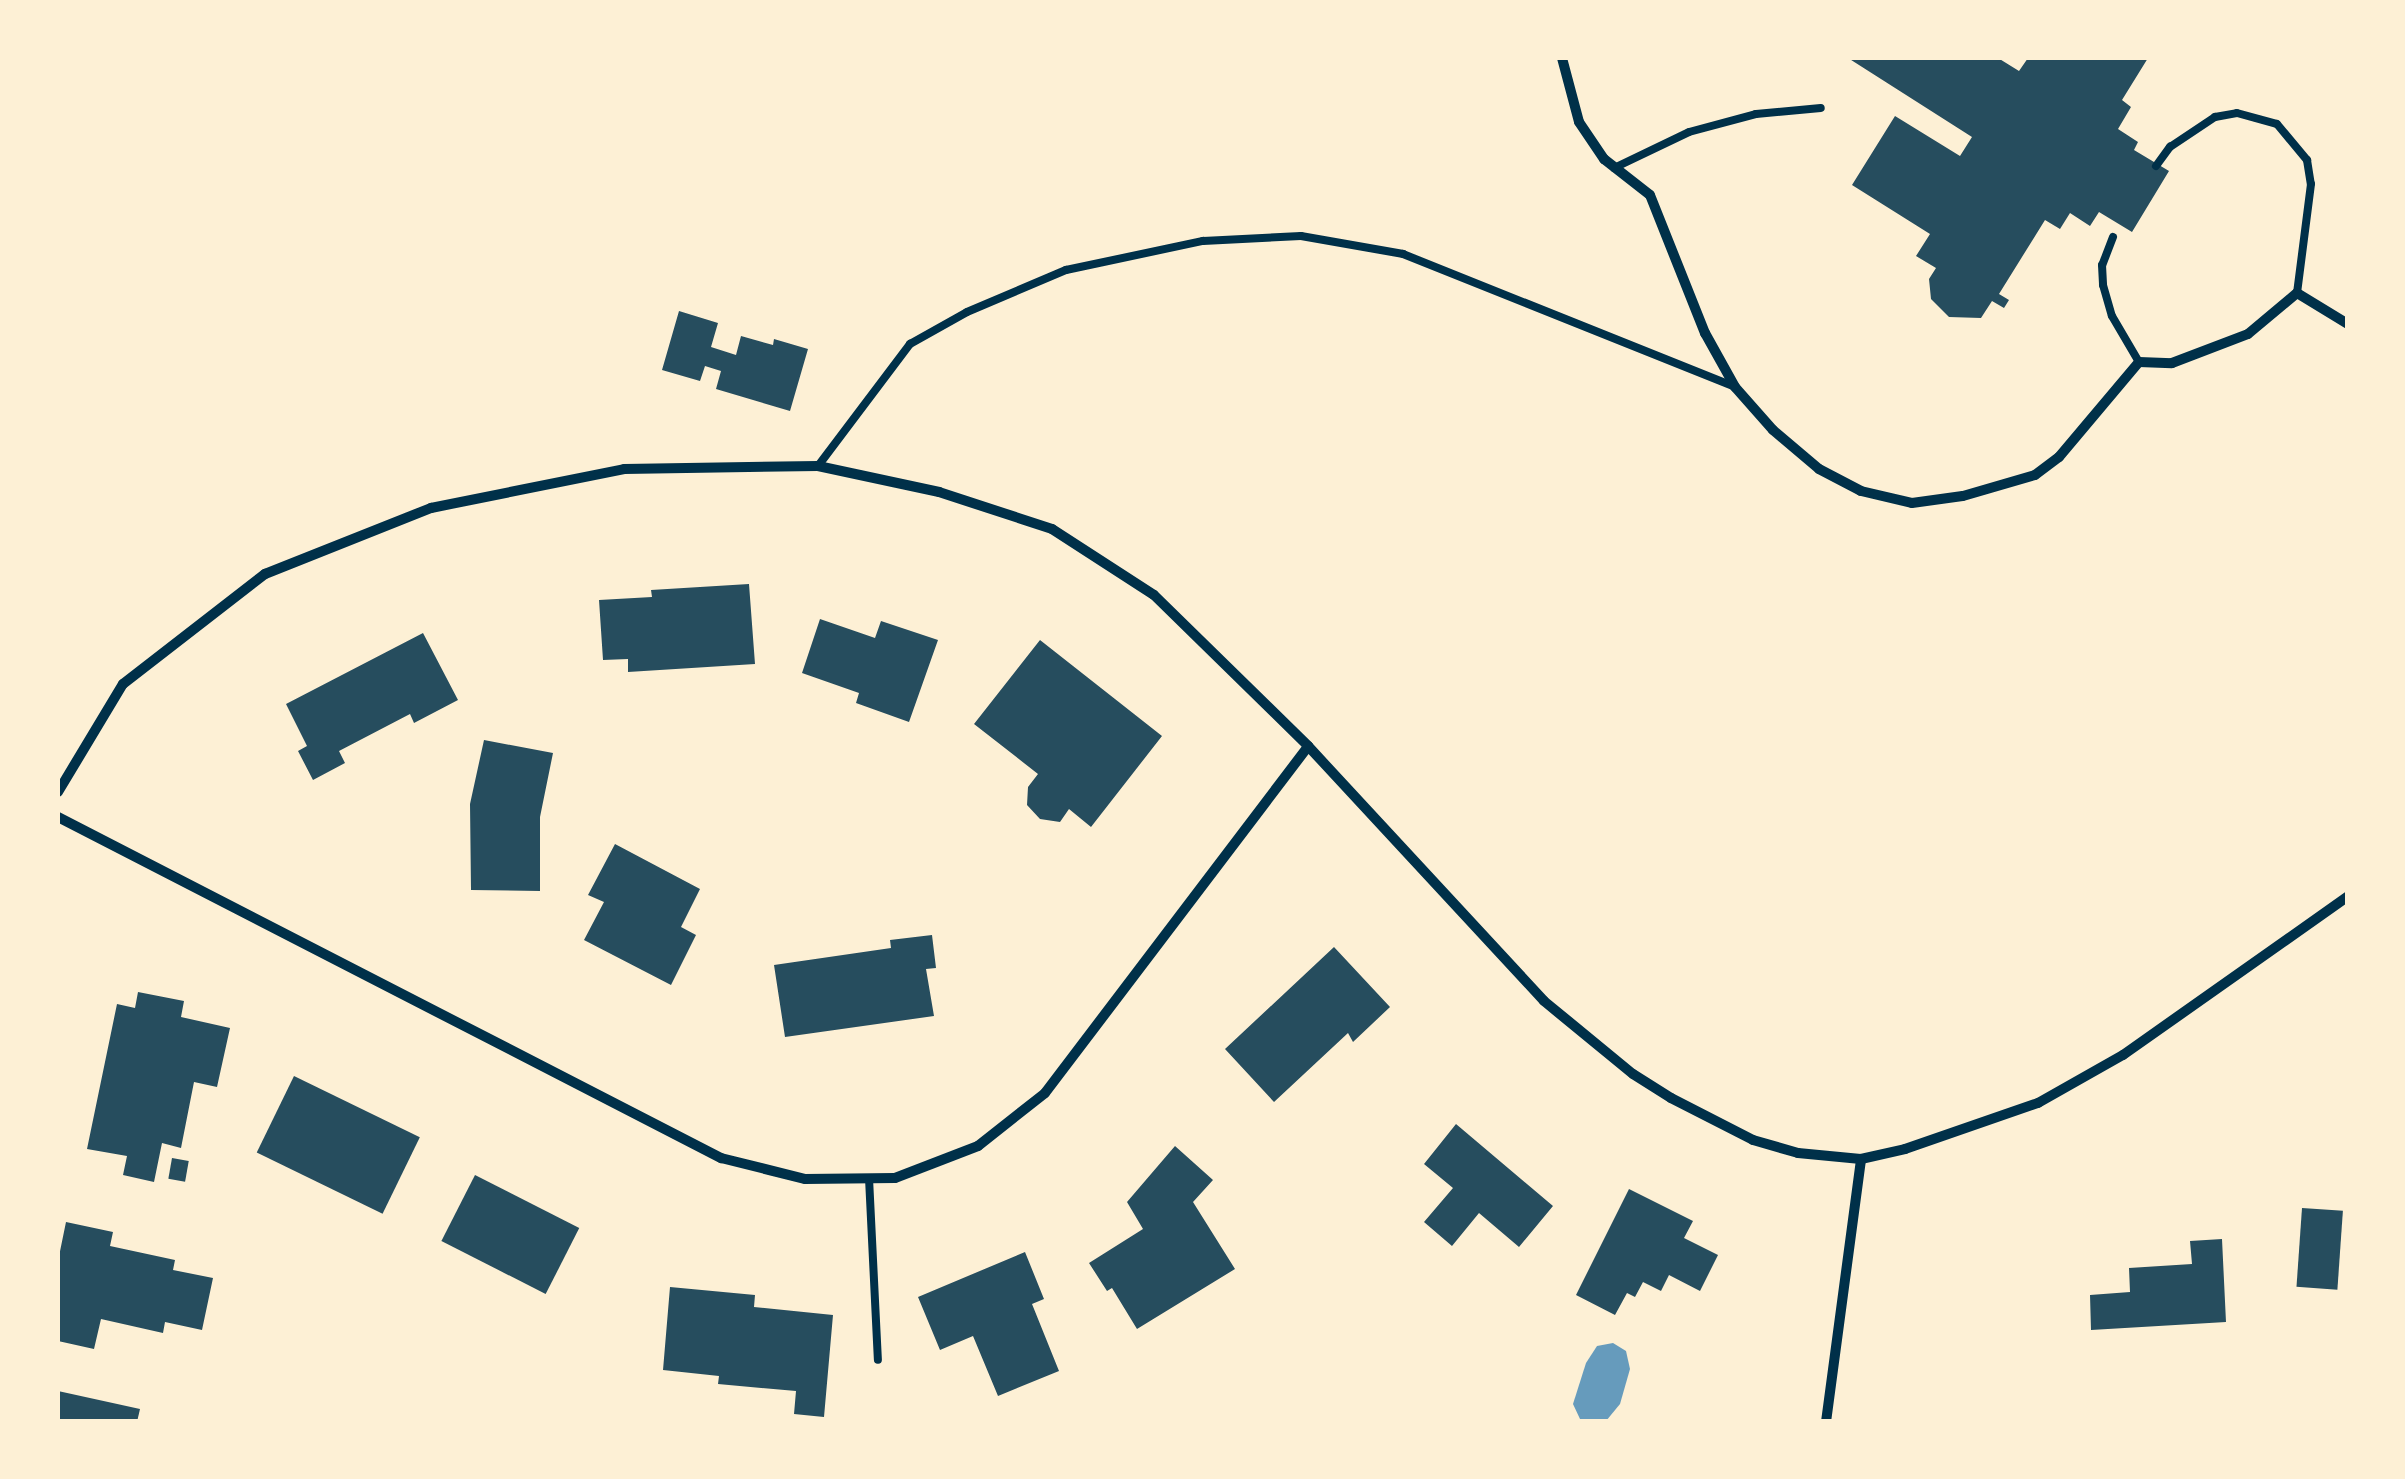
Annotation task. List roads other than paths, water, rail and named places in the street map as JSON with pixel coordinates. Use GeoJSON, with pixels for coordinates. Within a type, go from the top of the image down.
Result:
{"type":"FeatureCollection","features":[{"type":"Feature","properties":{"kind":"street"},"geometry":{"type":"LineString","coordinates":[[1562,58],[1578,122],[1614,168],[1650,195],[1705,334],[1735,387],[1773,430],[1820,469],[1861,491],[1912,503],[1963,496],[2034,474],[2059,457],[2139,362],[2172,363],[2248,334],[2297,293],[2348,324]]}},
{"type":"Feature","properties":{"kind":"street"},"geometry":{"type":"LineString","coordinates":[[58,792],[124,684],[265,574],[431,508],[624,469],[818,466],[939,492],[1052,529],[1154,595],[1308,746],[1544,1001],[1632,1074],[1711,1121],[1753,1140],[1798,1153],[1861,1160],[1996,1118],[2075,1083],[2124,1055],[2348,896]]}},
{"type":"Feature","properties":{"kind":"street"},"geometry":{"type":"LineString","coordinates":[[58,817],[721,1158],[804,1178],[896,1178],[978,1146],[1045,1093],[1308,746]]}},
{"type":"Feature","properties":{"kind":"street"},"geometry":{"type":"LineString","coordinates":[[1826,1422],[1861,1160]]}},
{"type":"Feature","properties":{"kind":"lane"},"geometry":{"type":"LineString","coordinates":[[1614,168],[1689,132],[1756,114],[1821,108]]}},
{"type":"Feature","properties":{"kind":"lane"},"geometry":{"type":"LineString","coordinates":[[2156,166],[2170,147],[2215,117],[2236,113],[2277,124],[2307,160],[2311,184],[2297,293]]}},
{"type":"Feature","properties":{"kind":"lane"},"geometry":{"type":"LineString","coordinates":[[818,466],[910,344],[967,312],[1066,270],[1203,241],[1301,236],[1404,254],[1735,387]]}},
{"type":"Feature","properties":{"kind":"lane"},"geometry":{"type":"LineString","coordinates":[[2113,237],[2102,265],[2102,285],[2112,316],[2139,362]]}},
{"type":"Feature","properties":{"kind":"lane"},"geometry":{"type":"LineString","coordinates":[[869,1178],[878,1360]]}},
{"type":"Feature","properties":{"kind":"water"},"geometry":{"type":"Polygon","coordinates":[[[1613,1343],[1626,1351],[1630,1369],[1620,1404],[1606,1421],[1580,1419],[1573,1404],[1586,1363],[1597,1346],[1613,1343]]]}}]}
